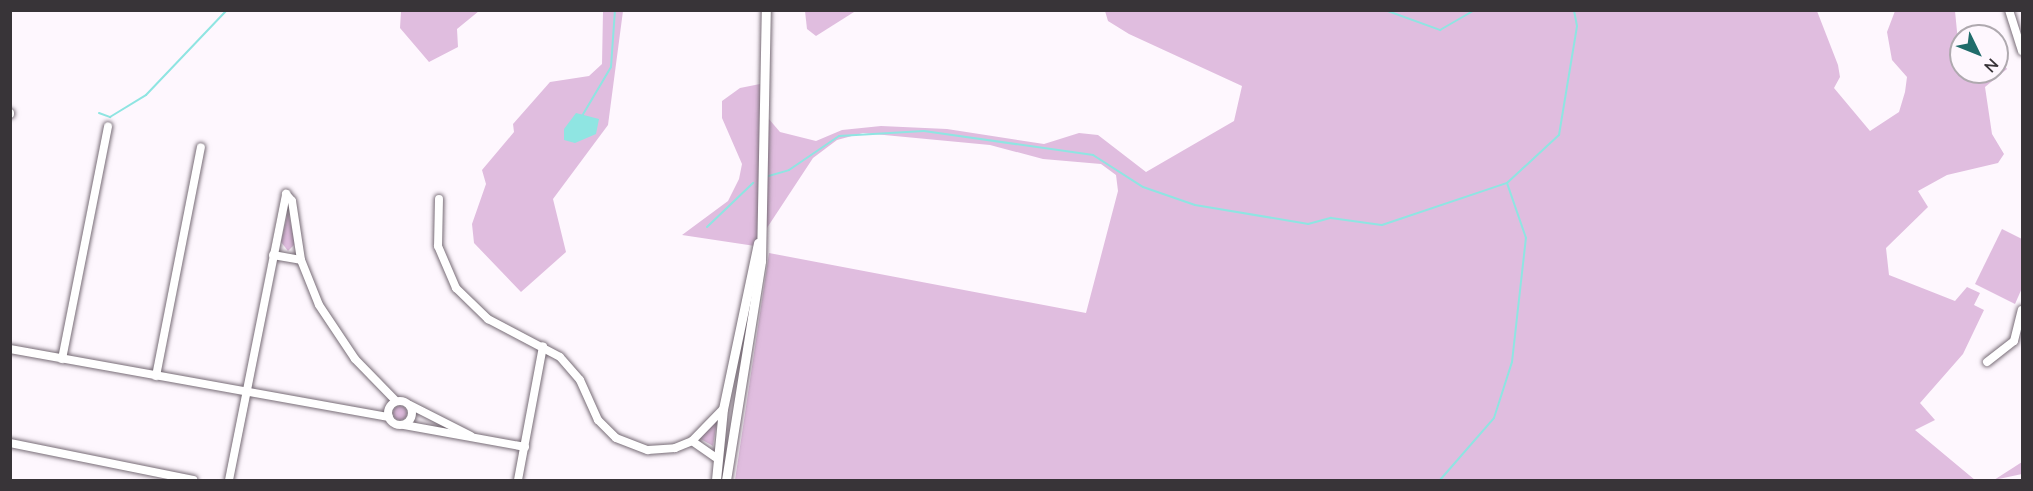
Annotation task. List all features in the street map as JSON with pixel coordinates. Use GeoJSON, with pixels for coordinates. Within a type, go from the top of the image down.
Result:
{"type":"FeatureCollection","features":[{"type":"Feature","properties":{"kind":"street"},"geometry":{"type":"LineString","coordinates":[[726,480],[761,261],[759,243],[766,10]]}},
{"type":"Feature","properties":{"kind":"street"},"geometry":{"type":"LineString","coordinates":[[2009,10],[2022,51]]}},
{"type":"Feature","properties":{"kind":"street"},"geometry":{"type":"LineString","coordinates":[[62,359],[108,127]]}},
{"type":"Feature","properties":{"kind":"street"},"geometry":{"type":"LineString","coordinates":[[156,376],[201,147]]}},
{"type":"Feature","properties":{"kind":"street"},"geometry":{"type":"LineString","coordinates":[[229,480],[286,194],[292,201],[301,260],[335,332],[396,401],[410,405],[471,436]]}},
{"type":"Feature","properties":{"kind":"street"},"geometry":{"type":"LineString","coordinates":[[439,199],[438,246],[456,288],[488,319],[543,346],[574,372],[598,420],[616,438],[657,451],[692,441],[723,409]]}},
{"type":"Feature","properties":{"kind":"street"},"geometry":{"type":"LineString","coordinates":[[716,480],[715,457],[723,409],[759,243]]}},
{"type":"Feature","properties":{"kind":"street"},"geometry":{"type":"LineString","coordinates":[[273,255],[301,260]]}},
{"type":"Feature","properties":{"kind":"street"},"geometry":{"type":"LineString","coordinates":[[1987,362],[2014,341],[2022,310]]}},
{"type":"Feature","properties":{"kind":"street"},"geometry":{"type":"LineString","coordinates":[[518,480],[543,346]]}},
{"type":"Feature","properties":{"kind":"street"},"geometry":{"type":"LineString","coordinates":[[10,349],[246,395],[389,417],[404,425],[525,447]]}},
{"type":"Feature","properties":{"kind":"street"},"geometry":{"type":"LineString","coordinates":[[389,417],[396,401]]}},
{"type":"Feature","properties":{"kind":"street"},"geometry":{"type":"LineString","coordinates":[[404,425],[412,417],[410,405]]}},
{"type":"Feature","properties":{"kind":"street"},"geometry":{"type":"LineString","coordinates":[[692,441],[715,457]]}},
{"type":"Feature","properties":{"kind":"street"},"geometry":{"type":"LineString","coordinates":[[10,443],[193,480]]}},
{"type":"Feature","properties":{"kind":"shaded area"},"geometry":{"type":"Polygon","coordinates":[[[401,10],[479,11],[457,29],[458,47],[429,62],[400,28],[401,10]]]}},
{"type":"Feature","properties":{"kind":"shaded area"},"geometry":{"type":"Polygon","coordinates":[[[853,10],[854,12],[816,36],[807,29],[805,11],[853,10]]]}},
{"type":"Feature","properties":{"kind":"shaded area"},"geometry":{"type":"Polygon","coordinates":[[[603,11],[623,11],[608,125],[553,199],[566,252],[521,292],[474,243],[472,224],[486,184],[482,170],[514,132],[513,124],[550,82],[589,76],[602,64],[603,11]]]}},
{"type":"Feature","properties":{"kind":"shaded area"},"geometry":{"type":"Polygon","coordinates":[[[1105,11],[1817,11],[1838,65],[1840,77],[1834,88],[1870,131],[1899,112],[1905,92],[1907,77],[1892,60],[1887,32],[1895,11],[1955,11],[1956,24],[1949,24],[1949,84],[1989,84],[1985,87],[1992,134],[2004,154],[1998,163],[1947,175],[1918,191],[1928,207],[1886,248],[1889,275],[1955,301],[1967,287],[1980,293],[1974,305],[1984,310],[1963,354],[1920,403],[1935,420],[1915,430],[1975,480],[735,480],[769,253],[1086,313],[1118,191],[1116,175],[1101,164],[1043,159],[990,145],[863,133],[837,140],[813,158],[755,246],[682,235],[728,201],[739,179],[742,164],[722,118],[722,101],[740,88],[760,84],[767,90],[768,118],[780,132],[816,141],[842,130],[881,126],[947,129],[1044,144],[1079,133],[1098,135],[1146,172],[1234,121],[1242,86],[1129,34],[1108,21],[1105,11]]]}},
{"type":"Feature","properties":{"kind":"shaded area"},"geometry":{"type":"Polygon","coordinates":[[[288,212],[295,244],[288,251],[281,242],[288,212]]]}},
{"type":"Feature","properties":{"kind":"shaded area"},"geometry":{"type":"Polygon","coordinates":[[[2002,229],[2022,239],[2022,288],[2015,304],[1975,284],[2002,229]]]}},
{"type":"Feature","properties":{"kind":"shaded area"},"geometry":{"type":"Polygon","coordinates":[[[397,406],[403,406],[407,413],[403,420],[397,420],[393,416],[393,410],[397,406]]]}},
{"type":"Feature","properties":{"kind":"shaded area"},"geometry":{"type":"Polygon","coordinates":[[[717,420],[713,446],[699,438],[717,420]]]}},
{"type":"Feature","properties":{"kind":"shaded area"},"geometry":{"type":"Polygon","coordinates":[[[2022,462],[2022,474],[1994,480],[2022,462]]]}},
{"type":"Feature","properties":{"kind":"water"},"geometry":{"type":"Polygon","coordinates":[[[576,113],[599,119],[596,134],[575,143],[564,140],[564,129],[576,113]]]}},
{"type":"Feature","properties":{"kind":"waterway"},"geometry":{"type":"LineString","coordinates":[[99,113],[110,117],[146,95],[227,10]]}},
{"type":"Feature","properties":{"kind":"waterway"},"geometry":{"type":"LineString","coordinates":[[582,116],[611,67],[615,10]]}},
{"type":"Feature","properties":{"kind":"waterway"},"geometry":{"type":"LineString","coordinates":[[1385,10],[1440,30],[1474,10]]}},
{"type":"Feature","properties":{"kind":"waterway"},"geometry":{"type":"LineString","coordinates":[[1440,480],[1494,418],[1512,362],[1526,238],[1507,183],[1559,135],[1577,26],[1574,10]]}},
{"type":"Feature","properties":{"kind":"waterway"},"geometry":{"type":"LineString","coordinates":[[765,177],[789,170],[839,136],[924,131],[1093,155],[1143,187],[1195,205],[1308,224],[1331,218],[1382,225],[1507,183]]}},
{"type":"Feature","properties":{"kind":"waterway"},"geometry":{"type":"LineString","coordinates":[[707,227],[753,183]]}}]}
